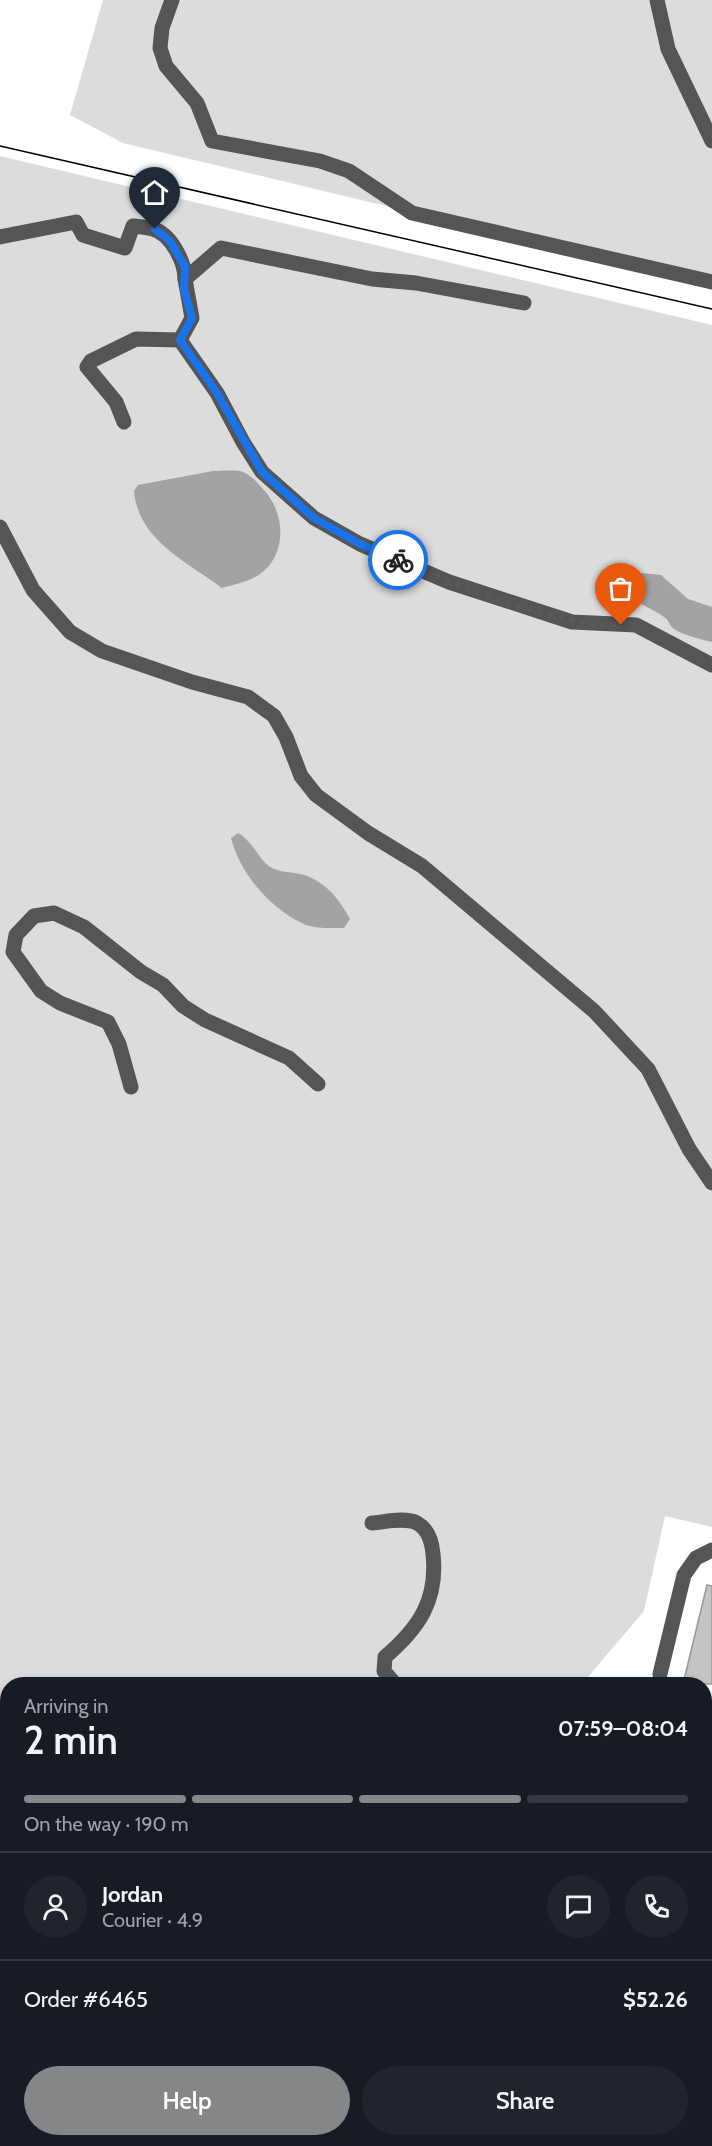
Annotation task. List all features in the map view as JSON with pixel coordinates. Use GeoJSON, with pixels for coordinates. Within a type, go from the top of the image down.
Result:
{"type":"FeatureCollection","features":[{"type":"Feature","properties":{"kind":"street"},"geometry":{"type":"LineString","coordinates":[[172,0],[162,28],[160,48],[166,66],[197,103],[212,141],[320,161],[349,171],[412,213],[712,282]]}},
{"type":"Feature","properties":{"kind":"street"},"geometry":{"type":"LineString","coordinates":[[657,0],[668,49],[712,141]]}},
{"type":"Feature","properties":{"kind":"street"},"geometry":{"type":"LineString","coordinates":[[0,237],[76,222],[83,235],[125,249],[133,226],[155,229],[170,241],[185,267],[192,318],[180,340]]}},
{"type":"Feature","properties":{"kind":"street"},"geometry":{"type":"LineString","coordinates":[[185,279],[221,248],[372,279],[416,283],[524,303]]}},
{"type":"Feature","properties":{"kind":"street"},"geometry":{"type":"LineString","coordinates":[[124,422],[116,402],[90,373],[87,367],[91,360],[136,339],[180,340]]}},
{"type":"Feature","properties":{"kind":"street"},"geometry":{"type":"LineString","coordinates":[[180,340],[217,393],[262,472],[314,518],[360,544],[449,582],[572,622],[636,625],[712,666]]}},
{"type":"Feature","properties":{"kind":"street"},"geometry":{"type":"LineString","coordinates":[[0,527],[33,590],[70,632],[102,651],[192,682],[248,697],[274,716],[286,737],[301,776],[316,795],[368,833],[422,866],[594,1011],[648,1069],[690,1149],[712,1183]]}},
{"type":"Feature","properties":{"kind":"street"},"geometry":{"type":"LineString","coordinates":[[131,1087],[119,1044],[108,1022],[60,1003],[41,991],[13,952],[16,935],[34,916],[54,913],[84,927],[141,972],[163,985],[183,1006],[205,1020],[289,1058],[318,1084]]}},
{"type":"Feature","properties":{"kind":"street"},"geometry":{"type":"LineString","coordinates":[[372,1523],[410,1520],[420,1524],[432,1542],[436,1578],[427,1608],[408,1637],[385,1657],[384,1671],[389,1677]]}},
{"type":"Feature","properties":{"kind":"street"},"geometry":{"type":"LineString","coordinates":[[660,1674],[684,1575],[696,1558],[712,1550]]}},
{"type":"Feature","properties":{"kind":"shaded area"},"geometry":{"type":"Polygon","coordinates":[[[103,0],[712,0],[712,284],[123,143],[70,115],[103,0]]]}},
{"type":"Feature","properties":{"kind":"shaded area"},"geometry":{"type":"Polygon","coordinates":[[[0,156],[712,325],[712,1527],[665,1516],[644,1611],[588,1677],[0,1677],[0,156]]]}},
{"type":"Feature","properties":{"kind":"shaded area"},"geometry":{"type":"Polygon","coordinates":[[[213,471],[240,471],[252,478],[274,505],[280,526],[278,549],[267,568],[249,580],[222,588],[180,559],[154,536],[137,508],[134,491],[138,485],[213,471]]]}},
{"type":"Feature","properties":{"kind":"shaded area"},"geometry":{"type":"Polygon","coordinates":[[[641,573],[661,575],[688,599],[712,607],[712,642],[676,630],[666,618],[642,604],[636,596],[633,581],[641,573]]]}},
{"type":"Feature","properties":{"kind":"shaded area"},"geometry":{"type":"Polygon","coordinates":[[[238,833],[272,868],[316,880],[330,890],[350,919],[344,928],[320,928],[306,925],[269,900],[249,877],[235,851],[231,838],[238,833]]]}},
{"type":"Feature","properties":{"kind":"building"},"geometry":{"type":"Polygon","coordinates":[[[707,1585],[712,1586],[712,1677],[685,1677],[707,1585]]]}},
{"type":"Feature","properties":{"kind":"tram line"},"geometry":{"type":"LineString","coordinates":[[0,146],[712,309]]}},
{"type":"Feature","properties":{"kind":"way so far"},"geometry":{"type":"LineString","coordinates":[[398,560],[449,582],[572,622],[621,625]]}},
{"type":"Feature","properties":{"kind":"route"},"geometry":{"type":"LineString","coordinates":[[155,229],[170,241],[185,267],[184,289],[192,318],[180,340],[217,393],[262,472],[314,518],[360,544],[398,560]]}}]}
